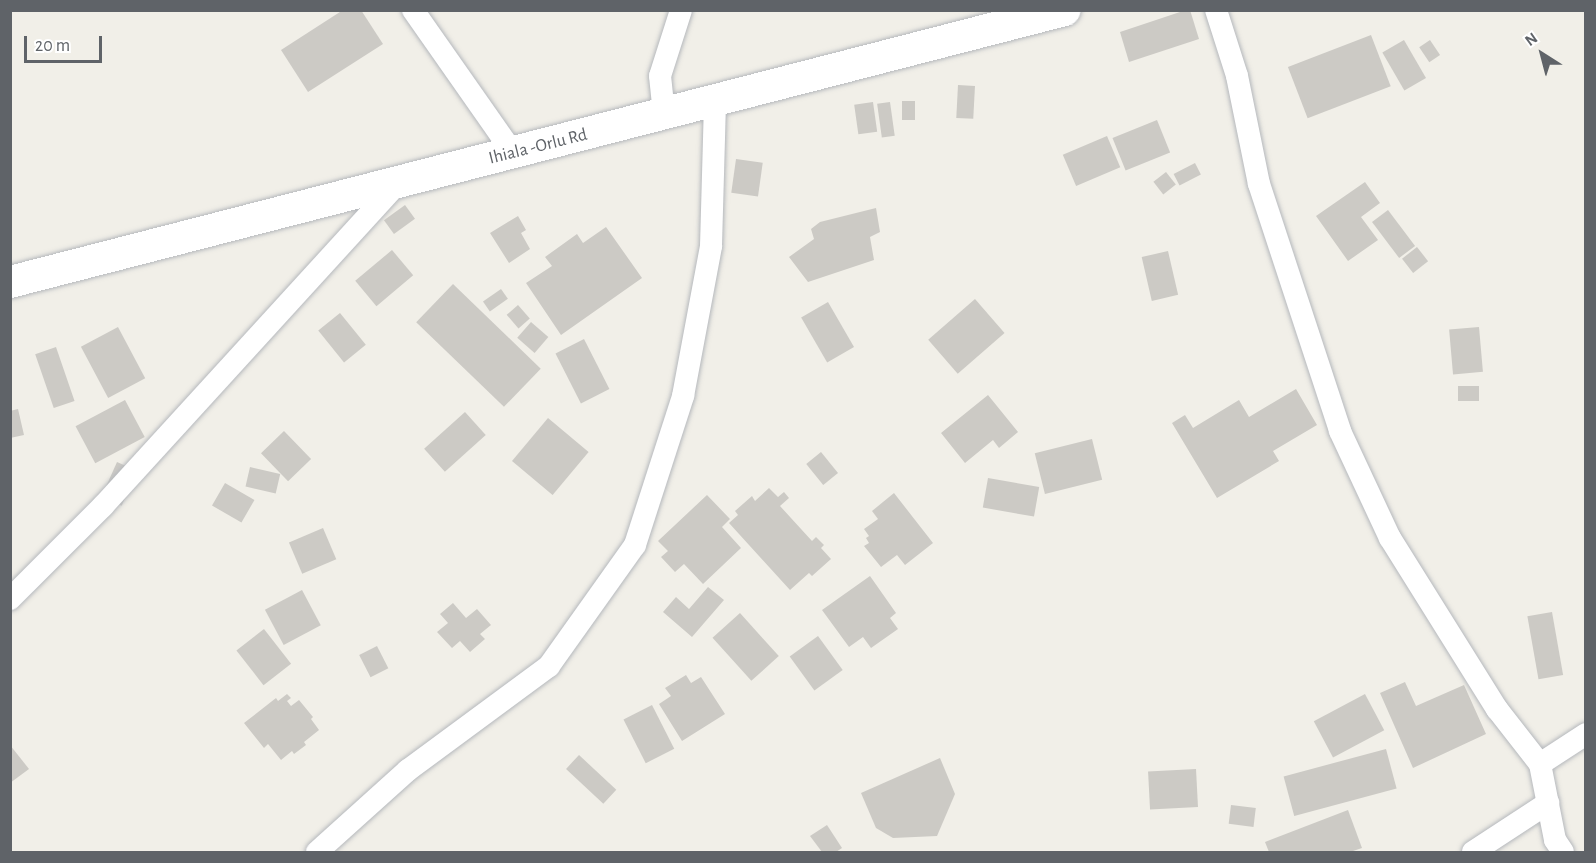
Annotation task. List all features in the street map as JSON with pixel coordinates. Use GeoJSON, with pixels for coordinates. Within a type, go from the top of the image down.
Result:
{"type":"FeatureCollection","features":[{"type":"Feature","properties":{"kind":"main road","name":"Ihiala -Orlu Rd"},"geometry":{"type":"LineString","coordinates":[[10,282],[1065,10]]}},
{"type":"Feature","properties":{"kind":"street"},"geometry":{"type":"LineString","coordinates":[[413,10],[513,153]]}},
{"type":"Feature","properties":{"kind":"street"},"geometry":{"type":"LineString","coordinates":[[664,114],[660,76],[681,10]]}},
{"type":"Feature","properties":{"kind":"street"},"geometry":{"type":"LineString","coordinates":[[1216,10],[1237,76],[1259,184],[1340,430],[1390,538],[1497,709],[1540,764],[1555,840],[1563,852]]}},
{"type":"Feature","properties":{"kind":"street"},"geometry":{"type":"LineString","coordinates":[[317,852],[408,770],[549,666],[635,545],[683,396],[711,246],[715,101]]}},
{"type":"Feature","properties":{"kind":"street"},"geometry":{"type":"LineString","coordinates":[[10,600],[103,506],[398,183]]}},
{"type":"Feature","properties":{"kind":"street"},"geometry":{"type":"LineString","coordinates":[[1540,764],[1586,734]]}},
{"type":"Feature","properties":{"kind":"street"},"geometry":{"type":"LineString","coordinates":[[1473,852],[1548,803]]}},
{"type":"Feature","properties":{"kind":"building"},"geometry":{"type":"Polygon","coordinates":[[[343,10],[361,10],[383,44],[308,92],[281,50],[343,10]]]}},
{"type":"Feature","properties":{"kind":"building"},"geometry":{"type":"Polygon","coordinates":[[[1190,10],[1199,39],[1129,62],[1120,32],[1190,10]]]}},
{"type":"Feature","properties":{"kind":"building"},"geometry":{"type":"Polygon","coordinates":[[[1371,35],[1391,86],[1308,118],[1288,67],[1371,35]]]}},
{"type":"Feature","properties":{"kind":"building"},"geometry":{"type":"Polygon","coordinates":[[[1404,40],[1426,78],[1404,91],[1382,52],[1404,40]]]}},
{"type":"Feature","properties":{"kind":"building"},"geometry":{"type":"Polygon","coordinates":[[[1430,40],[1440,55],[1429,62],[1419,47],[1430,40]]]}},
{"type":"Feature","properties":{"kind":"building"},"geometry":{"type":"Polygon","coordinates":[[[958,85],[975,86],[973,119],[956,118],[958,85]]]}},
{"type":"Feature","properties":{"kind":"building"},"geometry":{"type":"Polygon","coordinates":[[[902,101],[915,101],[915,120],[902,120],[902,101]]]}},
{"type":"Feature","properties":{"kind":"building"},"geometry":{"type":"Polygon","coordinates":[[[873,102],[877,132],[858,134],[854,105],[873,102]]]}},
{"type":"Feature","properties":{"kind":"building"},"geometry":{"type":"Polygon","coordinates":[[[890,102],[895,136],[882,137],[877,104],[890,102]]]}},
{"type":"Feature","properties":{"kind":"building"},"geometry":{"type":"Polygon","coordinates":[[[1157,120],[1170,152],[1126,170],[1112,138],[1157,120]]]}},
{"type":"Feature","properties":{"kind":"building"},"geometry":{"type":"Polygon","coordinates":[[[1107,136],[1120,167],[1076,186],[1063,155],[1107,136]]]}},
{"type":"Feature","properties":{"kind":"building"},"geometry":{"type":"Polygon","coordinates":[[[736,159],[763,163],[758,196],[731,193],[736,159]]]}},
{"type":"Feature","properties":{"kind":"building"},"geometry":{"type":"Polygon","coordinates":[[[1195,163],[1201,175],[1180,185],[1174,174],[1195,163]]]}},
{"type":"Feature","properties":{"kind":"building"},"geometry":{"type":"Polygon","coordinates":[[[1166,172],[1176,185],[1163,194],[1153,182],[1166,172]]]}},
{"type":"Feature","properties":{"kind":"building"},"geometry":{"type":"Polygon","coordinates":[[[1365,182],[1380,203],[1361,217],[1378,240],[1348,261],[1316,216],[1365,182]]]}},
{"type":"Feature","properties":{"kind":"building"},"geometry":{"type":"Polygon","coordinates":[[[405,205],[415,219],[394,234],[384,220],[405,205]]]}},
{"type":"Feature","properties":{"kind":"building"},"geometry":{"type":"Polygon","coordinates":[[[876,208],[880,232],[870,237],[874,260],[808,282],[789,257],[814,239],[811,229],[820,222],[876,208]]]}},
{"type":"Feature","properties":{"kind":"building"},"geometry":{"type":"Polygon","coordinates":[[[1388,210],[1415,246],[1399,258],[1372,222],[1388,210]]]}},
{"type":"Feature","properties":{"kind":"building"},"geometry":{"type":"Polygon","coordinates":[[[518,216],[526,230],[521,233],[530,249],[509,263],[490,233],[518,216]]]}},
{"type":"Feature","properties":{"kind":"building"},"geometry":{"type":"Polygon","coordinates":[[[606,227],[642,278],[561,335],[526,283],[552,266],[545,257],[577,234],[583,243],[606,227]]]}},
{"type":"Feature","properties":{"kind":"building"},"geometry":{"type":"Polygon","coordinates":[[[1417,247],[1428,261],[1413,273],[1402,259],[1417,247]]]}},
{"type":"Feature","properties":{"kind":"building"},"geometry":{"type":"Polygon","coordinates":[[[392,250],[413,275],[376,306],[355,281],[392,250]]]}},
{"type":"Feature","properties":{"kind":"building"},"geometry":{"type":"Polygon","coordinates":[[[1168,251],[1178,295],[1152,301],[1142,257],[1168,251]]]}},
{"type":"Feature","properties":{"kind":"building"},"geometry":{"type":"Polygon","coordinates":[[[453,284],[541,369],[504,407],[416,322],[453,284]]]}},
{"type":"Feature","properties":{"kind":"building"},"geometry":{"type":"Polygon","coordinates":[[[501,289],[508,299],[490,311],[483,302],[501,289]]]}},
{"type":"Feature","properties":{"kind":"building"},"geometry":{"type":"Polygon","coordinates":[[[975,299],[1005,333],[958,374],[928,340],[975,299]]]}},
{"type":"Feature","properties":{"kind":"building"},"geometry":{"type":"Polygon","coordinates":[[[828,302],[854,347],[827,363],[801,318],[828,302]]]}},
{"type":"Feature","properties":{"kind":"building"},"geometry":{"type":"Polygon","coordinates":[[[518,305],[530,319],[518,328],[507,315],[518,305]]]}},
{"type":"Feature","properties":{"kind":"building"},"geometry":{"type":"Polygon","coordinates":[[[340,313],[366,345],[344,362],[318,331],[340,313]]]}},
{"type":"Feature","properties":{"kind":"building"},"geometry":{"type":"Polygon","coordinates":[[[531,322],[548,337],[535,353],[517,338],[531,322]]]}},
{"type":"Feature","properties":{"kind":"building"},"geometry":{"type":"Polygon","coordinates":[[[118,327],[145,378],[108,398],[81,347],[118,327]]]}},
{"type":"Feature","properties":{"kind":"building"},"geometry":{"type":"Polygon","coordinates":[[[1479,327],[1483,372],[1453,374],[1449,330],[1479,327]]]}},
{"type":"Feature","properties":{"kind":"building"},"geometry":{"type":"Polygon","coordinates":[[[584,339],[609,389],[581,403],[555,354],[584,339]]]}},
{"type":"Feature","properties":{"kind":"building"},"geometry":{"type":"Polygon","coordinates":[[[56,347],[75,401],[54,408],[35,354],[56,347]]]}},
{"type":"Feature","properties":{"kind":"building"},"geometry":{"type":"Polygon","coordinates":[[[1458,386],[1479,386],[1479,401],[1458,401],[1458,386]]]}},
{"type":"Feature","properties":{"kind":"building"},"geometry":{"type":"Polygon","coordinates":[[[1296,389],[1317,425],[1273,451],[1279,461],[1217,498],[1172,423],[1185,415],[1193,428],[1239,400],[1249,417],[1296,389]]]}},
{"type":"Feature","properties":{"kind":"building"},"geometry":{"type":"Polygon","coordinates":[[[988,395],[1018,432],[999,448],[993,440],[965,463],[941,433],[988,395]]]}},
{"type":"Feature","properties":{"kind":"building"},"geometry":{"type":"Polygon","coordinates":[[[125,400],[145,437],[95,463],[76,426],[125,400]]]}},
{"type":"Feature","properties":{"kind":"building"},"geometry":{"type":"Polygon","coordinates":[[[18,409],[24,435],[10,438],[10,411],[18,409]]]}},
{"type":"Feature","properties":{"kind":"building"},"geometry":{"type":"Polygon","coordinates":[[[465,412],[486,435],[445,472],[424,449],[465,412]]]}},
{"type":"Feature","properties":{"kind":"building"},"geometry":{"type":"Polygon","coordinates":[[[548,418],[589,452],[553,495],[512,461],[548,418]]]}},
{"type":"Feature","properties":{"kind":"building"},"geometry":{"type":"Polygon","coordinates":[[[284,431],[311,459],[288,481],[261,453],[284,431]]]}},
{"type":"Feature","properties":{"kind":"building"},"geometry":{"type":"Polygon","coordinates":[[[1092,439],[1102,480],[1045,494],[1035,453],[1092,439]]]}},
{"type":"Feature","properties":{"kind":"building"},"geometry":{"type":"Polygon","coordinates":[[[821,452],[838,473],[823,485],[806,464],[821,452]]]}},
{"type":"Feature","properties":{"kind":"building"},"geometry":{"type":"Polygon","coordinates":[[[117,462],[137,471],[122,506],[102,497],[117,462]]]}},
{"type":"Feature","properties":{"kind":"building"},"geometry":{"type":"Polygon","coordinates":[[[250,467],[280,474],[276,493],[246,486],[250,467]]]}},
{"type":"Feature","properties":{"kind":"building"},"geometry":{"type":"Polygon","coordinates":[[[988,478],[1039,487],[1034,517],[983,508],[988,478]]]}},
{"type":"Feature","properties":{"kind":"building"},"geometry":{"type":"Polygon","coordinates":[[[225,483],[254,500],[241,523],[212,506],[225,483]]]}},
{"type":"Feature","properties":{"kind":"building"},"geometry":{"type":"Polygon","coordinates":[[[769,488],[778,497],[784,492],[789,498],[780,506],[812,541],[816,537],[824,545],[821,548],[831,559],[812,576],[809,573],[790,590],[729,523],[738,515],[735,511],[752,496],[755,501],[769,488]]]}},
{"type":"Feature","properties":{"kind":"building"},"geometry":{"type":"Polygon","coordinates":[[[894,493],[933,543],[905,565],[897,555],[881,567],[864,546],[869,543],[866,538],[869,536],[864,529],[878,519],[872,511],[894,493]]]}},
{"type":"Feature","properties":{"kind":"building"},"geometry":{"type":"Polygon","coordinates":[[[707,495],[730,519],[722,527],[741,548],[703,584],[684,564],[675,572],[661,557],[668,551],[658,541],[707,495]]]}},
{"type":"Feature","properties":{"kind":"building"},"geometry":{"type":"Polygon","coordinates":[[[323,528],[336,559],[302,574],[289,542],[323,528]]]}},
{"type":"Feature","properties":{"kind":"building"},"geometry":{"type":"Polygon","coordinates":[[[870,576],[896,613],[890,618],[898,629],[871,648],[863,637],[849,647],[822,610],[870,576]]]}},
{"type":"Feature","properties":{"kind":"building"},"geometry":{"type":"Polygon","coordinates":[[[708,587],[724,600],[692,637],[663,612],[676,597],[689,609],[708,587]]]}},
{"type":"Feature","properties":{"kind":"building"},"geometry":{"type":"Polygon","coordinates":[[[302,590],[321,625],[284,645],[265,610],[302,590]]]}},
{"type":"Feature","properties":{"kind":"building"},"geometry":{"type":"Polygon","coordinates":[[[453,603],[466,618],[477,609],[491,625],[480,634],[485,639],[470,652],[460,641],[452,648],[437,632],[448,623],[440,614],[453,603]]]}},
{"type":"Feature","properties":{"kind":"building"},"geometry":{"type":"Polygon","coordinates":[[[1552,612],[1563,675],[1538,679],[1527,616],[1552,612]]]}},
{"type":"Feature","properties":{"kind":"building"},"geometry":{"type":"Polygon","coordinates":[[[740,613],[779,656],[751,681],[713,638],[740,613]]]}},
{"type":"Feature","properties":{"kind":"building"},"geometry":{"type":"Polygon","coordinates":[[[264,629],[291,664],[264,685],[236,651],[264,629]]]}},
{"type":"Feature","properties":{"kind":"building"},"geometry":{"type":"Polygon","coordinates":[[[818,636],[843,670],[814,691],[790,657],[818,636]]]}},
{"type":"Feature","properties":{"kind":"building"},"geometry":{"type":"Polygon","coordinates":[[[377,646],[388,668],[371,677],[359,655],[377,646]]]}},
{"type":"Feature","properties":{"kind":"building"},"geometry":{"type":"Polygon","coordinates":[[[686,675],[691,683],[701,677],[725,714],[682,741],[659,704],[671,696],[665,688],[686,675]]]}},
{"type":"Feature","properties":{"kind":"building"},"geometry":{"type":"Polygon","coordinates":[[[1405,682],[1416,706],[1464,685],[1486,734],[1413,768],[1380,693],[1405,682]]]}},
{"type":"Feature","properties":{"kind":"building"},"geometry":{"type":"Polygon","coordinates":[[[287,694],[291,698],[287,701],[291,706],[299,700],[313,717],[311,719],[319,730],[304,742],[306,745],[294,754],[292,751],[281,760],[268,744],[264,748],[244,723],[276,698],[278,701],[287,694]]]}},
{"type":"Feature","properties":{"kind":"building"},"geometry":{"type":"Polygon","coordinates":[[[1365,694],[1384,730],[1333,757],[1314,721],[1365,694]]]}},
{"type":"Feature","properties":{"kind":"building"},"geometry":{"type":"Polygon","coordinates":[[[652,705],[674,749],[646,763],[623,720],[652,705]]]}},
{"type":"Feature","properties":{"kind":"building"},"geometry":{"type":"Polygon","coordinates":[[[10,745],[29,769],[10,783],[10,745]]]}},
{"type":"Feature","properties":{"kind":"building"},"geometry":{"type":"Polygon","coordinates":[[[1386,749],[1397,789],[1294,816],[1284,776],[1386,749]]]}},
{"type":"Feature","properties":{"kind":"building"},"geometry":{"type":"Polygon","coordinates":[[[579,755],[616,790],[603,804],[566,769],[579,755]]]}},
{"type":"Feature","properties":{"kind":"building"},"geometry":{"type":"Polygon","coordinates":[[[940,758],[955,794],[937,836],[893,838],[876,828],[861,793],[940,758]]]}},
{"type":"Feature","properties":{"kind":"building"},"geometry":{"type":"Polygon","coordinates":[[[1196,769],[1198,807],[1150,809],[1148,772],[1196,769]]]}},
{"type":"Feature","properties":{"kind":"building"},"geometry":{"type":"Polygon","coordinates":[[[1231,805],[1256,808],[1253,827],[1229,824],[1231,805]]]}},
{"type":"Feature","properties":{"kind":"building"},"geometry":{"type":"Polygon","coordinates":[[[1348,810],[1362,848],[1350,852],[1269,852],[1265,842],[1348,810]]]}},
{"type":"Feature","properties":{"kind":"building"},"geometry":{"type":"Polygon","coordinates":[[[827,825],[842,848],[836,852],[822,852],[810,836],[827,825]]]}}]}
